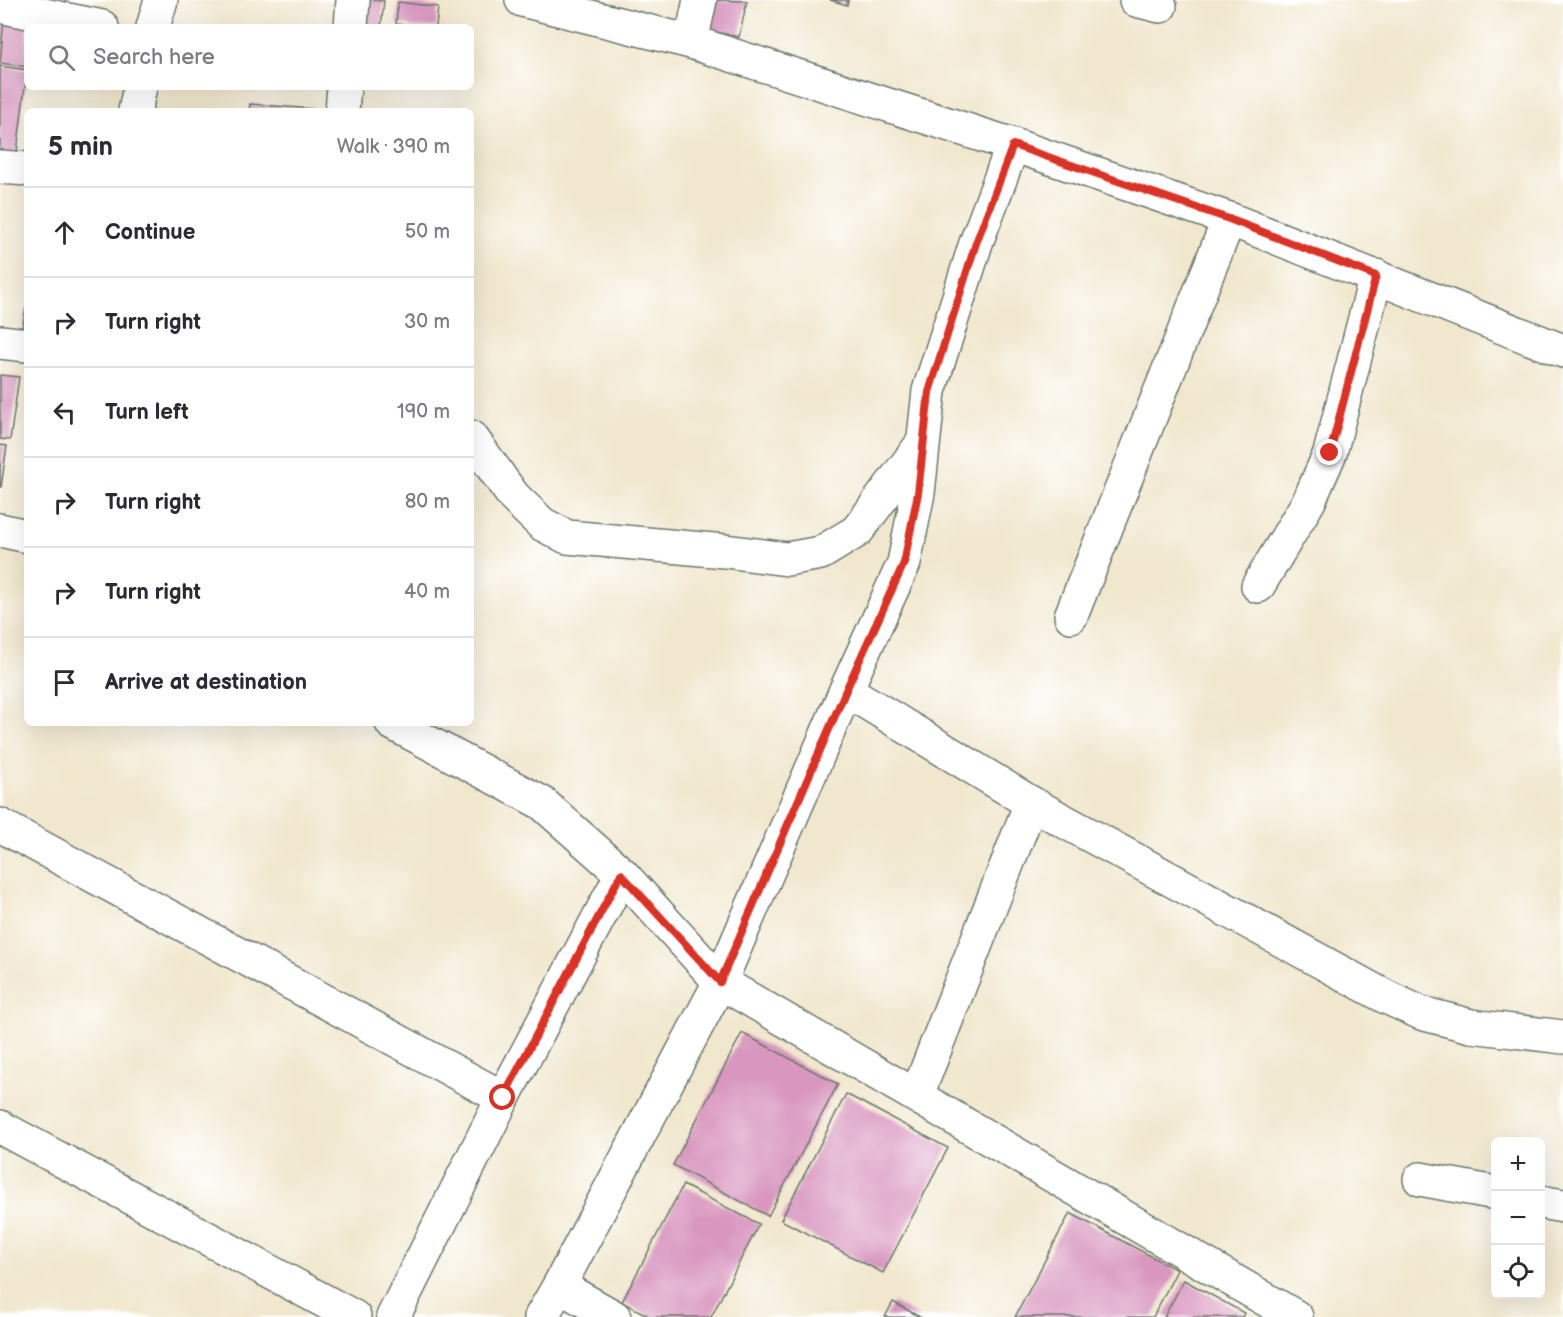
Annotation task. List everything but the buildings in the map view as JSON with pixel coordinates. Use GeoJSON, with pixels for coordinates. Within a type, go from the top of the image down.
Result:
{"type":"FeatureCollection","features":[{"type":"Feature","properties":{"kind":"street"},"geometry":{"type":"LineString","coordinates":[[154,24],[161,0]]}},
{"type":"Feature","properties":{"kind":"street"},"geometry":{"type":"LineString","coordinates":[[351,24],[353,0]]}},
{"type":"Feature","properties":{"kind":"street"},"geometry":{"type":"LineString","coordinates":[[522,0],[691,42],[1013,145],[1229,219],[1563,351]]}},
{"type":"Feature","properties":{"kind":"street"},"geometry":{"type":"LineString","coordinates":[[691,42],[700,0]]}},
{"type":"Feature","properties":{"kind":"street"},"geometry":{"type":"LineString","coordinates":[[0,6],[87,24]]}},
{"type":"Feature","properties":{"kind":"street"},"geometry":{"type":"LineString","coordinates":[[136,108],[139,90]]}},
{"type":"Feature","properties":{"kind":"street"},"geometry":{"type":"LineString","coordinates":[[342,108],[345,90]]}},
{"type":"Feature","properties":{"kind":"street"},"geometry":{"type":"LineString","coordinates":[[537,1317],[559,1286],[720,982],[846,690],[904,563],[918,493],[929,392],[976,243],[1013,145]]}},
{"type":"Feature","properties":{"kind":"street"},"geometry":{"type":"LineString","coordinates":[[0,167],[24,169]]}},
{"type":"Feature","properties":{"kind":"street"},"geometry":{"type":"LineString","coordinates":[[1071,616],[1229,219]]}},
{"type":"Feature","properties":{"kind":"street"},"geometry":{"type":"LineString","coordinates":[[1258,586],[1309,501],[1330,453],[1376,276]]}},
{"type":"Feature","properties":{"kind":"street"},"geometry":{"type":"LineString","coordinates":[[0,342],[24,345]]}},
{"type":"Feature","properties":{"kind":"street"},"geometry":{"type":"LineString","coordinates":[[474,441],[514,497],[542,524],[567,537],[787,559],[821,553],[857,531],[923,443]]}},
{"type":"Feature","properties":{"kind":"street"},"geometry":{"type":"LineString","coordinates":[[0,530],[24,535]]}},
{"type":"Feature","properties":{"kind":"street"},"geometry":{"type":"LineString","coordinates":[[846,690],[1030,803],[1384,996],[1421,1013],[1472,1026],[1563,1037]]}},
{"type":"Feature","properties":{"kind":"street"},"geometry":{"type":"LineString","coordinates":[[398,726],[542,803],[621,874],[720,982],[1296,1317]]}},
{"type":"Feature","properties":{"kind":"street"},"geometry":{"type":"LineString","coordinates":[[917,1095],[1030,803]]}},
{"type":"Feature","properties":{"kind":"street"},"geometry":{"type":"LineString","coordinates":[[0,825],[503,1098]]}},
{"type":"Feature","properties":{"kind":"street"},"geometry":{"type":"LineString","coordinates":[[393,1317],[503,1098],[621,874]]}},
{"type":"Feature","properties":{"kind":"street"},"geometry":{"type":"LineString","coordinates":[[0,1127],[354,1317]]}},
{"type":"Feature","properties":{"kind":"street"},"geometry":{"type":"LineString","coordinates":[[1420,1179],[1491,1192]]}},
{"type":"Feature","properties":{"kind":"street"},"geometry":{"type":"LineString","coordinates":[[1545,1203],[1563,1206]]}},
{"type":"Feature","properties":{"kind":"street"},"geometry":{"type":"LineString","coordinates":[[559,1286],[614,1317]]}},
{"type":"Feature","properties":{"kind":"route"},"geometry":{"type":"LineString","coordinates":[[503,1098],[621,874],[720,982],[846,690],[904,563],[918,493],[929,392],[976,243],[1013,145],[1229,219],[1376,276],[1330,453]]}}]}
